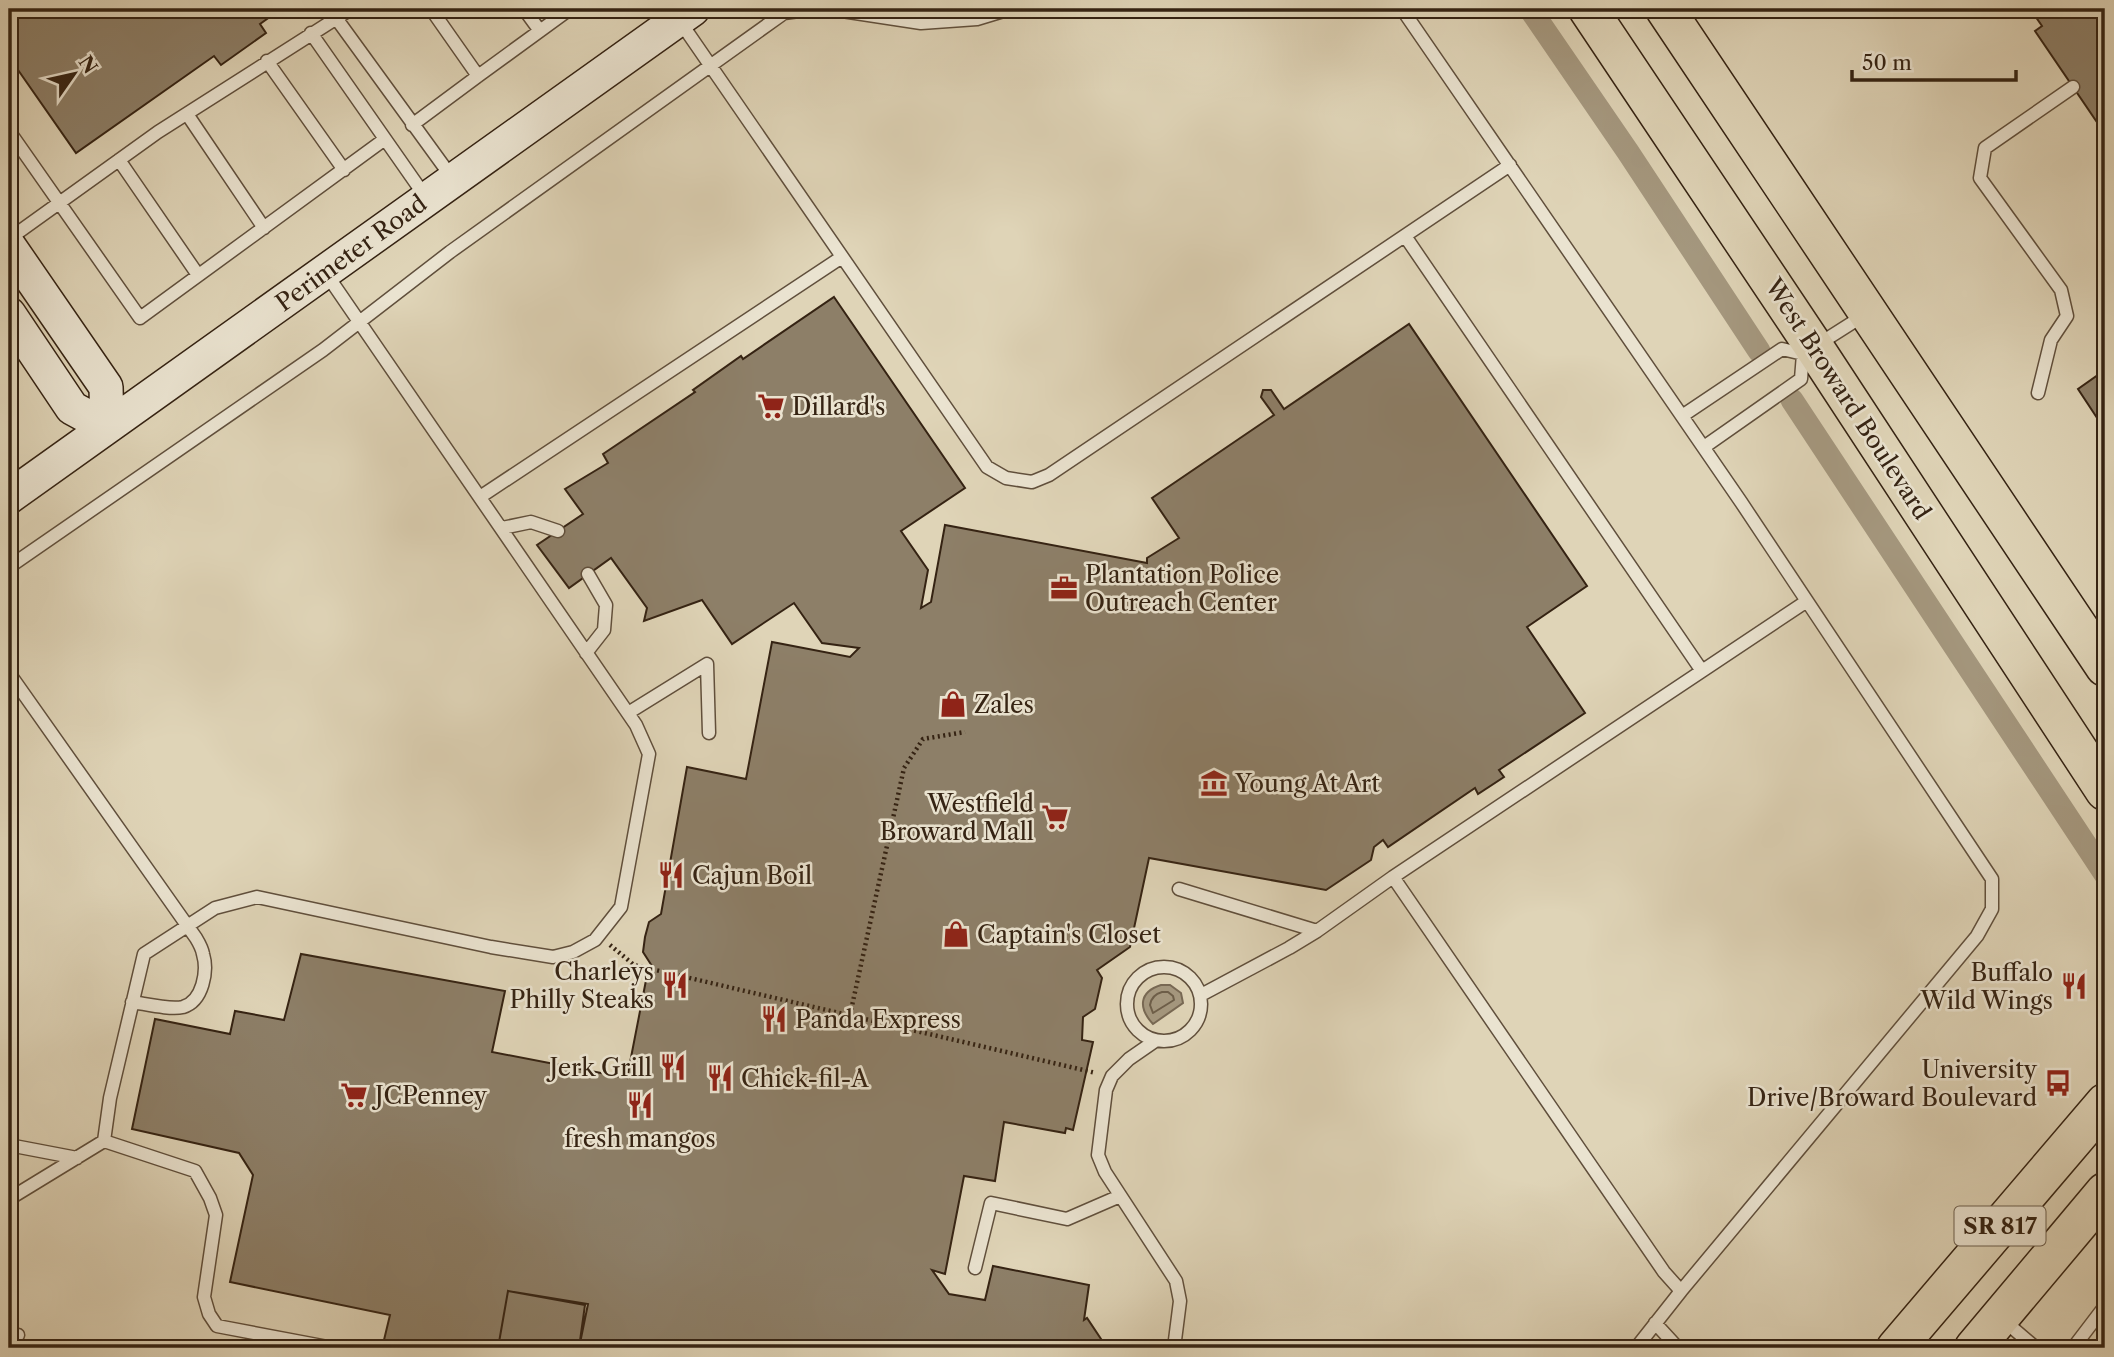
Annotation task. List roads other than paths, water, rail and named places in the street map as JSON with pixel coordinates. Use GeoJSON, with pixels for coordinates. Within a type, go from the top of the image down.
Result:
{"type":"FeatureCollection","features":[{"type":"Feature","properties":{"kind":"main road","name":"West Broward Boulevard"},"geometry":{"type":"LineString","coordinates":[[1588,9],[1809,351],[2105,791]]}},
{"type":"Feature","properties":{"kind":"main road"},"geometry":{"type":"LineString","coordinates":[[1665,9],[2105,667]]}},
{"type":"Feature","properties":{"kind":"main road","name":"SR 817"},"geometry":{"type":"LineString","coordinates":[[1896,1348],[2105,1103]]}},
{"type":"Feature","properties":{"kind":"main road","name":"SR 817"},"geometry":{"type":"LineString","coordinates":[[1974,1348],[2105,1192]]}},
{"type":"Feature","properties":{"kind":"street","name":"Perimeter Road"},"geometry":{"type":"LineString","coordinates":[[9,497],[686,14]]}},
{"type":"Feature","properties":{"kind":"street"},"geometry":{"type":"LineString","coordinates":[[9,246],[106,387],[107,427],[72,408],[9,314]]}},
{"type":"Feature","properties":{"kind":"lane"},"geometry":{"type":"LineString","coordinates":[[9,239],[187,114],[351,9]]}},
{"type":"Feature","properties":{"kind":"lane"},"geometry":{"type":"LineString","coordinates":[[431,9],[478,76]]}},
{"type":"Feature","properties":{"kind":"lane"},"geometry":{"type":"LineString","coordinates":[[524,9],[540,31]]}},
{"type":"Feature","properties":{"kind":"lane"},"geometry":{"type":"LineString","coordinates":[[412,125],[570,9]]}},
{"type":"Feature","properties":{"kind":"lane"},"geometry":{"type":"LineString","coordinates":[[9,567],[323,350],[450,252],[784,13],[814,9]]}},
{"type":"Feature","properties":{"kind":"lane"},"geometry":{"type":"LineString","coordinates":[[829,9],[921,23],[977,19],[1010,9]]}},
{"type":"Feature","properties":{"kind":"lane"},"geometry":{"type":"LineString","coordinates":[[1402,9],[1704,447],[1992,878],[1992,909],[1977,936],[1636,1348]]}},
{"type":"Feature","properties":{"kind":"lane"},"geometry":{"type":"LineString","coordinates":[[686,14],[711,65],[842,257],[987,467],[1006,478],[1032,482],[1049,475],[1510,165]]}},
{"type":"Feature","properties":{"kind":"lane"},"geometry":{"type":"LineString","coordinates":[[336,18],[412,125],[441,190]]}},
{"type":"Feature","properties":{"kind":"lane"},"geometry":{"type":"LineString","coordinates":[[311,33],[386,139],[441,190]]}},
{"type":"Feature","properties":{"kind":"lane"},"geometry":{"type":"LineString","coordinates":[[267,61],[344,170]]}},
{"type":"Feature","properties":{"kind":"lane"},"geometry":{"type":"LineString","coordinates":[[2038,393],[2052,340],[2067,316],[2061,289],[1980,178],[1985,148],[2073,87]]}},
{"type":"Feature","properties":{"kind":"lane"},"geometry":{"type":"LineString","coordinates":[[187,114],[264,228]]}},
{"type":"Feature","properties":{"kind":"lane"},"geometry":{"type":"LineString","coordinates":[[9,131],[140,318],[386,139]]}},
{"type":"Feature","properties":{"kind":"lane"},"geometry":{"type":"LineString","coordinates":[[119,160],[198,275]]}},
{"type":"Feature","properties":{"kind":"lane"},"geometry":{"type":"LineString","coordinates":[[1405,236],[1702,671]]}},
{"type":"Feature","properties":{"kind":"lane"},"geometry":{"type":"LineString","coordinates":[[480,497],[842,257]]}},
{"type":"Feature","properties":{"kind":"lane"},"geometry":{"type":"LineString","coordinates":[[9,1199],[104,1141],[110,1098],[144,954],[215,908],[257,897],[467,942],[553,957],[573,953],[595,940],[621,907],[649,754],[636,725],[325,272]]}},
{"type":"Feature","properties":{"kind":"lane"},"geometry":{"type":"LineString","coordinates":[[1682,416],[1782,349],[1809,351],[1869,313]]}},
{"type":"Feature","properties":{"kind":"lane"},"geometry":{"type":"LineString","coordinates":[[1704,447],[1801,379],[1809,351]]}},
{"type":"Feature","properties":{"kind":"lane"},"geometry":{"type":"LineString","coordinates":[[502,528],[531,522],[558,531]]}},
{"type":"Feature","properties":{"kind":"lane"},"geometry":{"type":"LineString","coordinates":[[586,653],[604,631],[606,604],[588,574]]}},
{"type":"Feature","properties":{"kind":"lane"},"geometry":{"type":"LineString","coordinates":[[1201,995],[1317,931],[1393,877],[1807,601]]}},
{"type":"Feature","properties":{"kind":"lane"},"geometry":{"type":"LineString","coordinates":[[628,713],[707,664],[709,733]]}},
{"type":"Feature","properties":{"kind":"lane"},"geometry":{"type":"LineString","coordinates":[[9,673],[197,938],[203,952],[204,978],[198,994],[186,1006],[132,1002]]}},
{"type":"Feature","properties":{"kind":"lane"},"geometry":{"type":"LineString","coordinates":[[1393,877],[1664,1272],[1681,1291]]}},
{"type":"Feature","properties":{"kind":"lane"},"geometry":{"type":"LineString","coordinates":[[1179,889],[1317,931]]}},
{"type":"Feature","properties":{"kind":"lane"},"geometry":{"type":"LineString","coordinates":[[1165,966],[1188,975],[1201,995],[1202,1009],[1191,1031],[1168,1042],[1155,1041],[1144,1036],[1135,1028],[1126,1005],[1128,993],[1142,973],[1165,966]]}},
{"type":"Feature","properties":{"kind":"lane"},"geometry":{"type":"LineString","coordinates":[[1155,1041],[1129,1059],[1112,1076],[1106,1090],[1098,1155],[1105,1172],[1176,1281],[1180,1301],[1174,1348]]}},
{"type":"Feature","properties":{"kind":"lane"},"geometry":{"type":"LineString","coordinates":[[104,1141],[195,1171],[216,1215],[204,1297],[209,1314],[218,1326],[333,1348]]}},
{"type":"Feature","properties":{"kind":"lane"},"geometry":{"type":"LineString","coordinates":[[9,1145],[77,1158]]}},
{"type":"Feature","properties":{"kind":"lane"},"geometry":{"type":"LineString","coordinates":[[975,1268],[991,1203],[1067,1219],[1120,1196]]}},
{"type":"Feature","properties":{"kind":"lane"},"geometry":{"type":"LineString","coordinates":[[2073,1348],[2105,1306]]}},
{"type":"Feature","properties":{"kind":"lane"},"geometry":{"type":"LineString","coordinates":[[2000,1318],[2036,1348]]}},
{"type":"Feature","properties":{"kind":"lane"},"geometry":{"type":"LineString","coordinates":[[1655,1323],[1678,1348]]}},
{"type":"Feature","properties":{"kind":"water"},"geometry":{"type":"Polygon","coordinates":[[[1161,985],[1170,985],[1181,993],[1183,1003],[1153,1024],[1145,1012],[1143,1001],[1148,992],[1161,985]]]}},
{"type":"Feature","properties":{"kind":"waterway"},"geometry":{"type":"LineString","coordinates":[[1530,9],[1759,351]]}},
{"type":"Feature","properties":{"kind":"waterway"},"geometry":{"type":"LineString","coordinates":[[1792,400],[2105,874]]}},
{"type":"Feature","properties":{"kind":"place","name":"Dillard's"},"geometry":{"type":"Point","coordinates":[771,406]}},
{"type":"Feature","properties":{"kind":"place","name":"Plantation Police Outreach Center"},"geometry":{"type":"Point","coordinates":[1064,588]}},
{"type":"Feature","properties":{"kind":"place","name":"Zales"},"geometry":{"type":"Point","coordinates":[953,704]}},
{"type":"Feature","properties":{"kind":"place","name":"Young At Art"},"geometry":{"type":"Point","coordinates":[1214,783]}},
{"type":"Feature","properties":{"kind":"place","name":"Westfield Broward Mall"},"geometry":{"type":"Point","coordinates":[1055,817]}},
{"type":"Feature","properties":{"kind":"place","name":"Cajun Boil"},"geometry":{"type":"Point","coordinates":[671,875]}},
{"type":"Feature","properties":{"kind":"place","name":"Captain's Closet"},"geometry":{"type":"Point","coordinates":[956,934]}},
{"type":"Feature","properties":{"kind":"place","name":"Charleys Philly Steaks"},"geometry":{"type":"Point","coordinates":[675,985]}},
{"type":"Feature","properties":{"kind":"place","name":"Buffalo Wild Wings"},"geometry":{"type":"Point","coordinates":[2074,986]}},
{"type":"Feature","properties":{"kind":"place","name":"Panda Express"},"geometry":{"type":"Point","coordinates":[774,1019]}},
{"type":"Feature","properties":{"kind":"place","name":"Jerk Grill"},"geometry":{"type":"Point","coordinates":[673,1067]}},
{"type":"Feature","properties":{"kind":"place","name":"Chick-fil-A"},"geometry":{"type":"Point","coordinates":[720,1078]}},
{"type":"Feature","properties":{"kind":"place","name":"University Drive/Broward Boulevard"},"geometry":{"type":"Point","coordinates":[2058,1083]}},
{"type":"Feature","properties":{"kind":"place","name":"JCPenney"},"geometry":{"type":"Point","coordinates":[354,1095]}},
{"type":"Feature","properties":{"kind":"place","name":"fresh mangos"},"geometry":{"type":"Point","coordinates":[640,1105]}}]}
